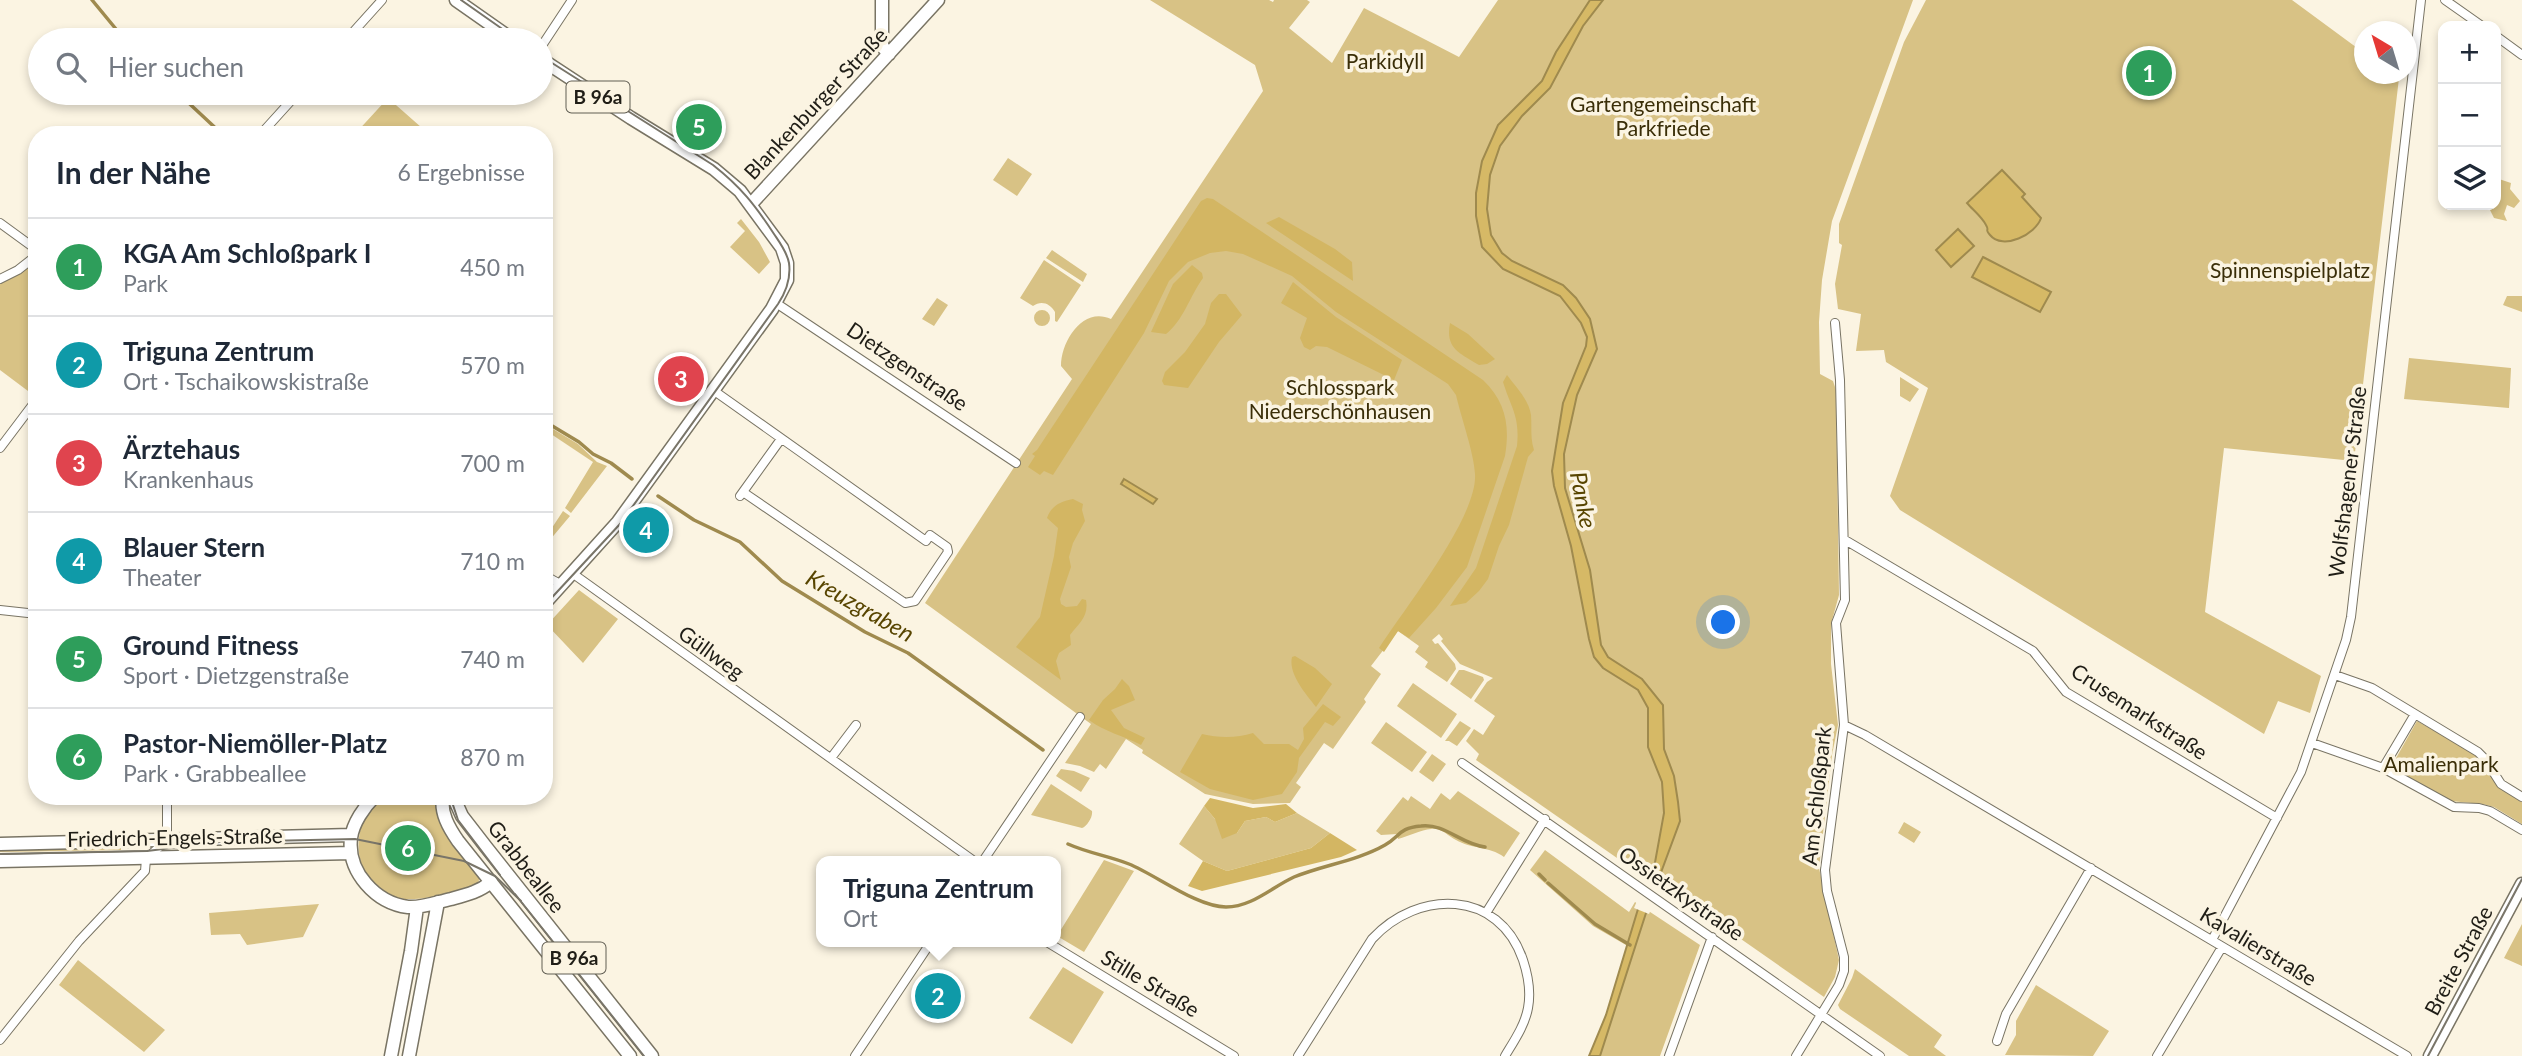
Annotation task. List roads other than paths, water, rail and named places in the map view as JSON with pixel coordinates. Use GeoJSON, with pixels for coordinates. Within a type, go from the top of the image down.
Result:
{"type":"FeatureCollection","features":[{"type":"Feature","properties":{"kind":"main road"},"geometry":{"type":"LineString","coordinates":[[456,0],[496,28]]}},
{"type":"Feature","properties":{"kind":"main road"},"geometry":{"type":"LineString","coordinates":[[882,0],[882,46],[889,54]]}},
{"type":"Feature","properties":{"kind":"main road","name":"Blankenburger Straße"},"geometry":{"type":"LineString","coordinates":[[751,204],[938,0]]}},
{"type":"Feature","properties":{"kind":"main road","name":"B 96a"},"geometry":{"type":"LineString","coordinates":[[553,67],[714,169],[736,187],[782,248],[787,263],[787,280],[774,306],[618,522],[553,594]]}},
{"type":"Feature","properties":{"kind":"main road"},"geometry":{"type":"LineString","coordinates":[[368,805],[351,835],[351,853],[360,876],[374,892],[388,901],[417,907],[481,891],[504,871]]}},
{"type":"Feature","properties":{"kind":"main road","name":"Grabbeallee"},"geometry":{"type":"LineString","coordinates":[[442,805],[452,831],[630,1056]]}},
{"type":"Feature","properties":{"kind":"main road","name":"Grabbeallee"},"geometry":{"type":"LineString","coordinates":[[457,805],[462,816],[504,871],[652,1056]]}},
{"type":"Feature","properties":{"kind":"main road","name":"Friedrich-Engels-Straße"},"geometry":{"type":"LineString","coordinates":[[0,844],[351,835]]}},
{"type":"Feature","properties":{"kind":"main road","name":"Friedrich-Engels-Straße"},"geometry":{"type":"LineString","coordinates":[[0,861],[351,853]]}},
{"type":"Feature","properties":{"kind":"main road","name":"Breite Straße"},"geometry":{"type":"LineString","coordinates":[[2430,1056],[2522,884]]}},
{"type":"Feature","properties":{"kind":"main road"},"geometry":{"type":"LineString","coordinates":[[409,1056],[438,902]]}},
{"type":"Feature","properties":{"kind":"main road"},"geometry":{"type":"LineString","coordinates":[[391,1056],[417,907]]}},
{"type":"Feature","properties":{"kind":"street"},"geometry":{"type":"LineString","coordinates":[[357,28],[382,0]]}},
{"type":"Feature","properties":{"kind":"street"},"geometry":{"type":"LineString","coordinates":[[553,29],[572,0]]}},
{"type":"Feature","properties":{"kind":"street","name":"Wolfshagener Straße"},"geometry":{"type":"LineString","coordinates":[[2212,940],[2301,772],[2335,676],[2350,617],[2421,0]]}},
{"type":"Feature","properties":{"kind":"street"},"geometry":{"type":"LineString","coordinates":[[2445,0],[2475,21]]}},
{"type":"Feature","properties":{"kind":"street"},"geometry":{"type":"LineString","coordinates":[[2501,40],[2522,55]]}},
{"type":"Feature","properties":{"kind":"street"},"geometry":{"type":"LineString","coordinates":[[268,126],[287,105]]}},
{"type":"Feature","properties":{"kind":"street"},"geometry":{"type":"LineString","coordinates":[[0,223],[28,246]]}},
{"type":"Feature","properties":{"kind":"street"},"geometry":{"type":"LineString","coordinates":[[0,279],[18,270],[28,261]]}},
{"type":"Feature","properties":{"kind":"street","name":"Dietzgenstraße"},"geometry":{"type":"LineString","coordinates":[[774,306],[1016,463]]}},
{"type":"Feature","properties":{"kind":"street","name":"Am Schloßpark"},"geometry":{"type":"LineString","coordinates":[[1796,1056],[1839,985],[1844,965],[1827,891],[1825,870],[1844,725],[1836,623],[1846,600],[1840,380],[1835,323]]}},
{"type":"Feature","properties":{"kind":"street"},"geometry":{"type":"LineString","coordinates":[[713,390],[926,541],[930,535],[947,547],[948,552],[915,601],[905,603],[741,494],[781,439]]}},
{"type":"Feature","properties":{"kind":"street"},"geometry":{"type":"LineString","coordinates":[[0,449],[28,411]]}},
{"type":"Feature","properties":{"kind":"street","name":"Crusemarkstraße"},"geometry":{"type":"LineString","coordinates":[[1845,540],[2033,651],[2066,692],[2277,818]]}},
{"type":"Feature","properties":{"kind":"street","name":"Güllweg"},"geometry":{"type":"LineString","coordinates":[[572,573],[967,856]]}},
{"type":"Feature","properties":{"kind":"street"},"geometry":{"type":"LineString","coordinates":[[553,580],[562,584]]}},
{"type":"Feature","properties":{"kind":"street"},"geometry":{"type":"LineString","coordinates":[[0,610],[28,613]]}},
{"type":"Feature","properties":{"kind":"street"},"geometry":{"type":"LineString","coordinates":[[2335,676],[2372,688],[2482,755],[2501,784],[2522,797]]}},
{"type":"Feature","properties":{"kind":"street"},"geometry":{"type":"LineString","coordinates":[[2383,768],[2415,714]]}},
{"type":"Feature","properties":{"kind":"street"},"geometry":{"type":"LineString","coordinates":[[986,856],[1080,717]]}},
{"type":"Feature","properties":{"kind":"street"},"geometry":{"type":"LineString","coordinates":[[831,758],[856,725]]}},
{"type":"Feature","properties":{"kind":"street","name":"Kavalierstraße"},"geometry":{"type":"LineString","coordinates":[[1844,725],[2407,1056]]}},
{"type":"Feature","properties":{"kind":"street"},"geometry":{"type":"LineString","coordinates":[[2312,743],[2383,768],[2447,805],[2484,809],[2522,830]]}},
{"type":"Feature","properties":{"kind":"street","name":"Ossietzkystraße"},"geometry":{"type":"LineString","coordinates":[[1462,763],[1880,1056]]}},
{"type":"Feature","properties":{"kind":"street"},"geometry":{"type":"LineString","coordinates":[[0,1040],[92,926],[145,871],[146,859],[167,840],[167,805]]}},
{"type":"Feature","properties":{"kind":"street"},"geometry":{"type":"LineString","coordinates":[[1486,913],[1545,819]]}},
{"type":"Feature","properties":{"kind":"street"},"geometry":{"type":"LineString","coordinates":[[1997,1041],[2006,1014],[2091,869]]}},
{"type":"Feature","properties":{"kind":"street"},"geometry":{"type":"LineString","coordinates":[[1298,1056],[1372,939],[1390,922],[1406,913],[1435,904],[1462,905],[1486,913],[1516,943],[1528,977],[1528,1008],[1505,1056]]}},
{"type":"Feature","properties":{"kind":"street"},"geometry":{"type":"LineString","coordinates":[[1669,1056],[1712,937]]}},
{"type":"Feature","properties":{"kind":"street"},"geometry":{"type":"LineString","coordinates":[[855,1056],[929,947]]}},
{"type":"Feature","properties":{"kind":"street","name":"Stille Straße"},"geometry":{"type":"LineString","coordinates":[[1055,947],[1234,1056]]}},
{"type":"Feature","properties":{"kind":"street"},"geometry":{"type":"LineString","coordinates":[[2157,1056],[2222,947]]}},
{"type":"Feature","properties":{"kind":"waterway","name":"Kreuzgraben"},"geometry":{"type":"LineString","coordinates":[[92,0],[115,28]]}},
{"type":"Feature","properties":{"kind":"waterway","name":"Kreuzgraben"},"geometry":{"type":"LineString","coordinates":[[191,105],[213,126]]}},
{"type":"Feature","properties":{"kind":"waterway","name":"Kreuzgraben"},"geometry":{"type":"LineString","coordinates":[[553,426],[632,479]]}},
{"type":"Feature","properties":{"kind":"waterway","name":"Kreuzgraben"},"geometry":{"type":"LineString","coordinates":[[658,496],[694,520],[740,542],[782,581],[865,632],[908,653],[1043,750]]}},
{"type":"Feature","properties":{"kind":"waterway","name":"Kreuzgraben"},"geometry":{"type":"LineString","coordinates":[[1068,844],[1129,864],[1202,902],[1226,907],[1245,904],[1294,877],[1374,850],[1414,827],[1438,828],[1485,847]]}},
{"type":"Feature","properties":{"kind":"waterway","name":"Kreuzgraben"},"geometry":{"type":"LineString","coordinates":[[1539,874],[1545,880]]}},
{"type":"Feature","properties":{"kind":"waterway","name":"Kreuzgraben"},"geometry":{"type":"LineString","coordinates":[[1548,883],[1595,924],[1630,945]]}},
{"type":"Feature","properties":{"kind":"tram line"},"geometry":{"type":"LineString","coordinates":[[461,0],[501,28]]}},
{"type":"Feature","properties":{"kind":"tram line"},"geometry":{"type":"LineString","coordinates":[[553,64],[723,173],[747,197],[767,224],[785,251],[789,269],[787,285],[778,304],[620,524],[553,596]]}},
{"type":"Feature","properties":{"kind":"tram line"},"geometry":{"type":"LineString","coordinates":[[453,805],[458,820],[500,875]]}},
{"type":"Feature","properties":{"kind":"tram line"},"geometry":{"type":"LineString","coordinates":[[0,854],[147,851],[220,842],[355,839],[464,861],[495,876],[521,901]]}},
{"type":"Feature","properties":{"kind":"tram line"},"geometry":{"type":"LineString","coordinates":[[2428,1056],[2522,879]]}},
{"type":"Feature","properties":{"kind":"tram line"},"geometry":{"type":"LineString","coordinates":[[515,894],[644,1056]]}},
{"type":"Feature","properties":{"kind":"place","name":"KGA Am Schloßpark I"},"geometry":{"type":"Point","coordinates":[2149,73]}},
{"type":"Feature","properties":{"kind":"place","name":"Ground Fitness"},"geometry":{"type":"Point","coordinates":[699,127]}},
{"type":"Feature","properties":{"kind":"place","name":"Ärztehaus"},"geometry":{"type":"Point","coordinates":[681,379]}},
{"type":"Feature","properties":{"kind":"place","name":"Blauer Stern"},"geometry":{"type":"Point","coordinates":[646,530]}},
{"type":"Feature","properties":{"kind":"place","name":"Pastor-Niemöller-Platz"},"geometry":{"type":"Point","coordinates":[408,848]}},
{"type":"Feature","properties":{"kind":"place","name":"Triguna Zentrum"},"geometry":{"type":"Point","coordinates":[938,996]}},
{"type":"Feature","properties":{"kind":"park label","name":"Parkidyll"},"geometry":{"type":"Point","coordinates":[1385,62]}},
{"type":"Feature","properties":{"kind":"park label","name":"Gartengemeinschaft Parkfriede"},"geometry":{"type":"Point","coordinates":[1663,117]}},
{"type":"Feature","properties":{"kind":"park label","name":"Spinnenspielplatz"},"geometry":{"type":"Point","coordinates":[2290,271]}},
{"type":"Feature","properties":{"kind":"park label","name":"Schlosspark Niederschönhausen"},"geometry":{"type":"Point","coordinates":[1340,400]}},
{"type":"Feature","properties":{"kind":"park label","name":"Amalienpark"},"geometry":{"type":"Point","coordinates":[2441,765]}},
{"type":"Feature","properties":{"kind":"water label","name":"Panke"},"geometry":{"type":"Point","coordinates":[1583,500]}}]}
